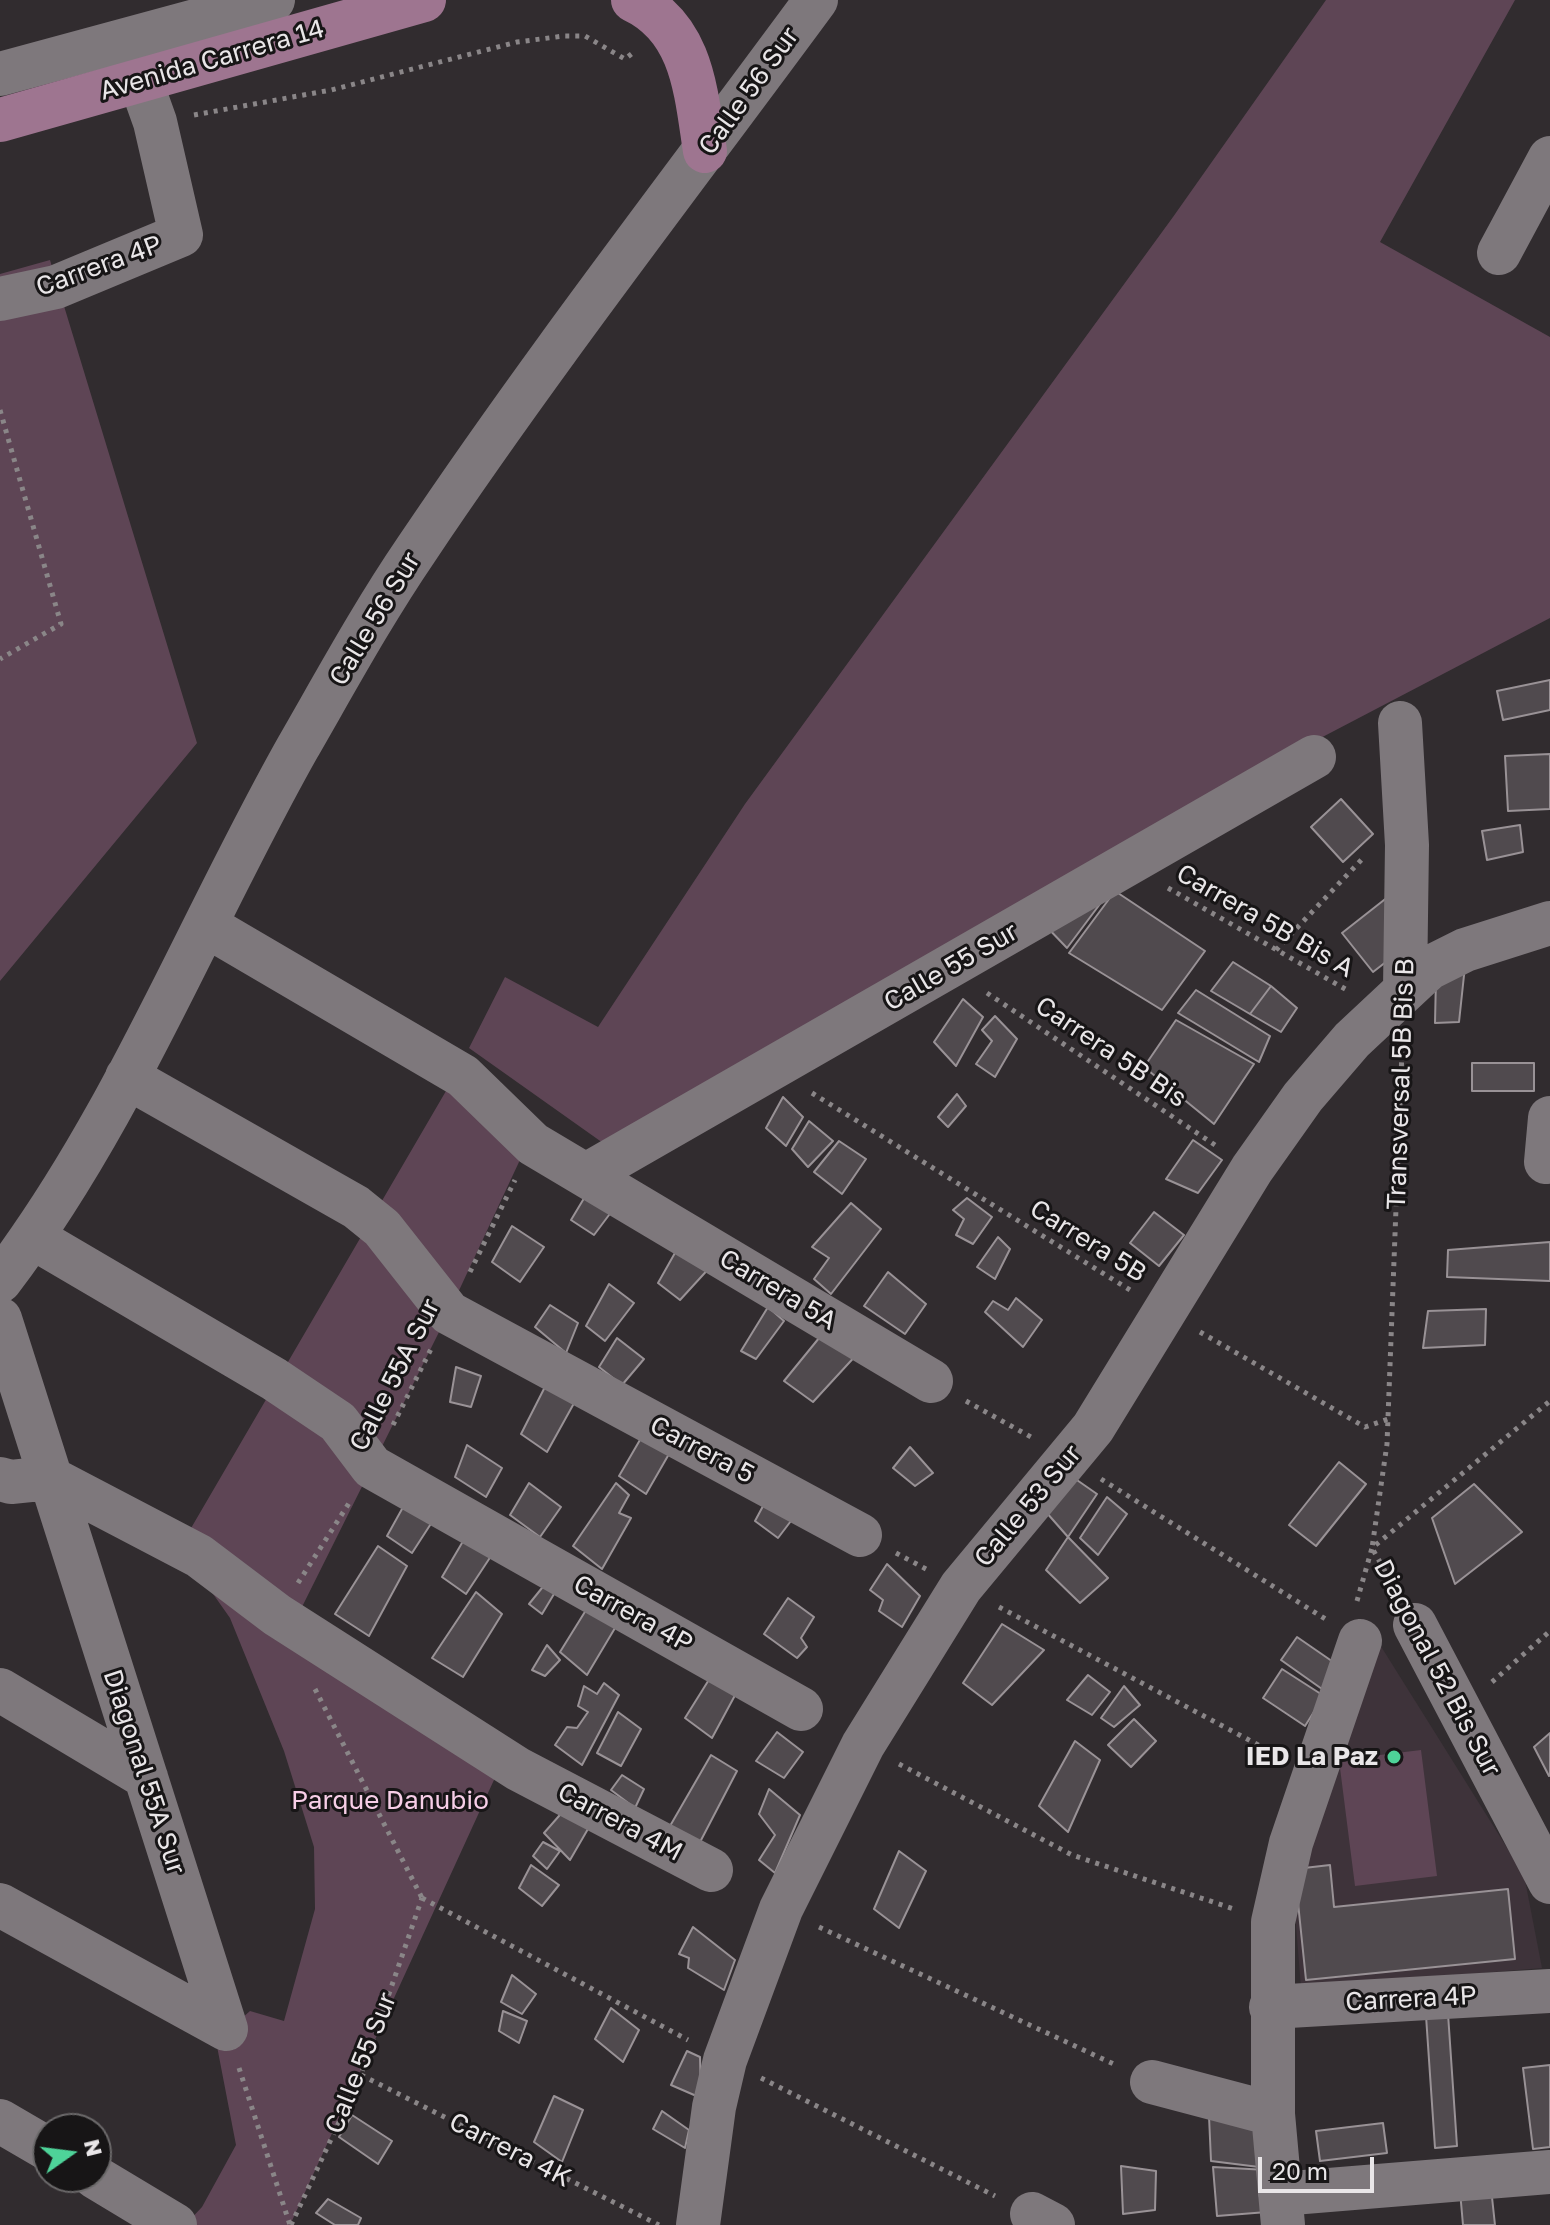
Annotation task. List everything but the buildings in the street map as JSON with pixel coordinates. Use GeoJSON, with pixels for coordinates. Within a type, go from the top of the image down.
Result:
{"type":"FeatureCollection","features":[{"type":"Feature","properties":{"kind":"main road","name":"Avenida Carrera 14"},"geometry":{"type":"LineString","coordinates":[[0,120],[424,0]]}},
{"type":"Feature","properties":{"kind":"main road"},"geometry":{"type":"LineString","coordinates":[[633,0],[649,7],[680,42],[692,74],[705,151]]}},
{"type":"Feature","properties":{"kind":"street"},"geometry":{"type":"LineString","coordinates":[[0,74],[273,0]]}},
{"type":"Feature","properties":{"kind":"street","name":"Calle 56 Sur"},"geometry":{"type":"LineString","coordinates":[[12,1257],[127,1077],[297,750],[413,554],[816,0]]}},
{"type":"Feature","properties":{"kind":"street","name":"Carrera 4P"},"geometry":{"type":"LineString","coordinates":[[0,299],[56,287],[181,235],[155,122],[140,80]]}},
{"type":"Feature","properties":{"kind":"street"},"geometry":{"type":"LineString","coordinates":[[1499,253],[1550,158]]}},
{"type":"Feature","properties":{"kind":"street","name":"Transversal 5B Bis B"},"geometry":{"type":"LineString","coordinates":[[1394,999],[1405,815],[1400,723]]}},
{"type":"Feature","properties":{"kind":"street","name":"Calle 55 Sur"},"geometry":{"type":"LineString","coordinates":[[586,1175],[1129,866],[1314,757]]}},
{"type":"Feature","properties":{"kind":"street","name":"Calle 53 Sur"},"geometry":{"type":"LineString","coordinates":[[698,2225],[714,2107],[725,2060],[781,1909],[863,1745],[961,1587],[1093,1428],[1252,1169],[1303,1097],[1394,999],[1429,968],[1465,950],[1550,923]]}},
{"type":"Feature","properties":{"kind":"street","name":"Carrera 5A"},"geometry":{"type":"LineString","coordinates":[[207,926],[463,1076],[533,1144],[931,1381]]}},
{"type":"Feature","properties":{"kind":"street","name":"Carrera 5"},"geometry":{"type":"LineString","coordinates":[[127,1077],[356,1207],[382,1228],[449,1313],[860,1535]]}},
{"type":"Feature","properties":{"kind":"street"},"geometry":{"type":"LineString","coordinates":[[1546,1162],[1550,1118]]}},
{"type":"Feature","properties":{"kind":"street","name":"Carrera 4P"},"geometry":{"type":"LineString","coordinates":[[12,1257],[274,1379],[338,1422],[372,1467],[801,1709]]}},
{"type":"Feature","properties":{"kind":"street","name":"Diagonal 55A Sur"},"geometry":{"type":"LineString","coordinates":[[0,1319],[226,2029]]}},
{"type":"Feature","properties":{"kind":"street"},"geometry":{"type":"LineString","coordinates":[[0,1479],[11,1482],[50,1478]]}},
{"type":"Feature","properties":{"kind":"street","name":"Carrera 4M"},"geometry":{"type":"LineString","coordinates":[[50,1478],[199,1556],[277,1615],[518,1769],[711,1870]]}},
{"type":"Feature","properties":{"kind":"street","name":"Diagonal 52 Bis Sur"},"geometry":{"type":"LineString","coordinates":[[1415,1625],[1550,1882]]}},
{"type":"Feature","properties":{"kind":"street"},"geometry":{"type":"LineString","coordinates":[[1360,1641],[1291,1843],[1273,1922],[1273,2114],[1282,2210],[1550,2172]]}},
{"type":"Feature","properties":{"kind":"street"},"geometry":{"type":"LineString","coordinates":[[0,1690],[146,1777]]}},
{"type":"Feature","properties":{"kind":"street"},"geometry":{"type":"LineString","coordinates":[[0,1905],[226,2029]]}},
{"type":"Feature","properties":{"kind":"street","name":"Carrera 4P"},"geometry":{"type":"LineString","coordinates":[[1271,2007],[1550,1991]]}},
{"type":"Feature","properties":{"kind":"street"},"geometry":{"type":"LineString","coordinates":[[1152,2082],[1273,2114]]}},
{"type":"Feature","properties":{"kind":"street"},"geometry":{"type":"LineString","coordinates":[[0,2121],[32,2140]]}},
{"type":"Feature","properties":{"kind":"street"},"geometry":{"type":"LineString","coordinates":[[112,2187],[175,2225]]}},
{"type":"Feature","properties":{"kind":"path"},"geometry":{"type":"LineString","coordinates":[[155,122],[331,90],[517,42],[585,36],[625,59]]}},
{"type":"Feature","properties":{"kind":"path"},"geometry":{"type":"LineString","coordinates":[[0,410],[61,624],[0,659]]}},
{"type":"Feature","properties":{"kind":"path"},"geometry":{"type":"LineString","coordinates":[[1276,950],[1405,815]]}},
{"type":"Feature","properties":{"kind":"path","name":"Carrera 5B Bis A"},"geometry":{"type":"LineString","coordinates":[[1129,866],[1276,950],[1394,999]]}},
{"type":"Feature","properties":{"kind":"path","name":"Carrera 5B Bis"},"geometry":{"type":"LineString","coordinates":[[949,968],[1252,1169]]}},
{"type":"Feature","properties":{"kind":"path","name":"Transversal 5B Bis B"},"geometry":{"type":"LineString","coordinates":[[1387,1444],[1394,999]]}},
{"type":"Feature","properties":{"kind":"path","name":"Carrera 5B"},"geometry":{"type":"LineString","coordinates":[[772,1069],[1163,1311],[1365,1427],[1388,1419]]}},
{"type":"Feature","properties":{"kind":"path","name":"Calle 55A Sur"},"geometry":{"type":"LineString","coordinates":[[277,1615],[372,1467],[533,1144]]}},
{"type":"Feature","properties":{"kind":"path"},"geometry":{"type":"LineString","coordinates":[[931,1381],[1068,1457],[1360,1641]]}},
{"type":"Feature","properties":{"kind":"path"},"geometry":{"type":"LineString","coordinates":[[1360,1641],[1355,1619],[1358,1591],[1372,1548],[1550,1401]]}},
{"type":"Feature","properties":{"kind":"path","name":"Diagonal 52 Bis Sur"},"geometry":{"type":"LineString","coordinates":[[1387,1444],[1372,1548],[1415,1625]]}},
{"type":"Feature","properties":{"kind":"path"},"geometry":{"type":"LineString","coordinates":[[860,1535],[1314,1775]]}},
{"type":"Feature","properties":{"kind":"path"},"geometry":{"type":"LineString","coordinates":[[1461,1709],[1550,1631]]}},
{"type":"Feature","properties":{"kind":"path","name":"Calle 55 Sur"},"geometry":{"type":"LineString","coordinates":[[290,2225],[361,2075],[422,1898],[313,1686]]}},
{"type":"Feature","properties":{"kind":"path"},"geometry":{"type":"LineString","coordinates":[[863,1745],[1072,1855],[1273,1922]]}},
{"type":"Feature","properties":{"kind":"path"},"geometry":{"type":"LineString","coordinates":[[781,1909],[1152,2082]]}},
{"type":"Feature","properties":{"kind":"path"},"geometry":{"type":"LineString","coordinates":[[226,2029],[290,2225]]}},
{"type":"Feature","properties":{"kind":"path","name":"Carrera 4K"},"geometry":{"type":"LineString","coordinates":[[361,2075],[660,2225]]}},
{"type":"Feature","properties":{"kind":"shaded area","name":"IED La Paz"},"geometry":{"type":"Polygon","coordinates":[[[1377,1640],[1524,1875],[1542,1968],[1301,1988],[1293,1888],[1377,1640]]]}},
{"type":"Feature","properties":{"kind":"green space"},"geometry":{"type":"Polygon","coordinates":[[[1326,0],[1515,0],[1380,242],[1550,337],[1550,618],[1225,788],[603,1143],[469,1048],[505,977],[598,1027],[745,804],[1173,217],[1326,0]]]}},
{"type":"Feature","properties":{"kind":"green space"},"geometry":{"type":"Polygon","coordinates":[[[50,260],[197,743],[0,981],[0,274],[50,260]]]}},
{"type":"Feature","properties":{"kind":"green space","name":"Parque Danubio"},"geometry":{"type":"Polygon","coordinates":[[[453,1079],[526,1147],[448,1314],[288,1635],[499,1769],[290,2225],[185,2225],[202,2207],[236,2145],[216,2041],[250,2011],[284,2021],[315,1909],[314,1847],[284,1751],[230,1618],[180,1547],[453,1079]]]}},
{"type":"Feature","properties":{"kind":"green space"},"geometry":{"type":"Polygon","coordinates":[[[1421,1750],[1437,1876],[1355,1886],[1339,1760],[1421,1750]]]}},
{"type":"Feature","properties":{"kind":"place","name":"IED La Paz"},"geometry":{"type":"Point","coordinates":[1394,1757]}}]}
